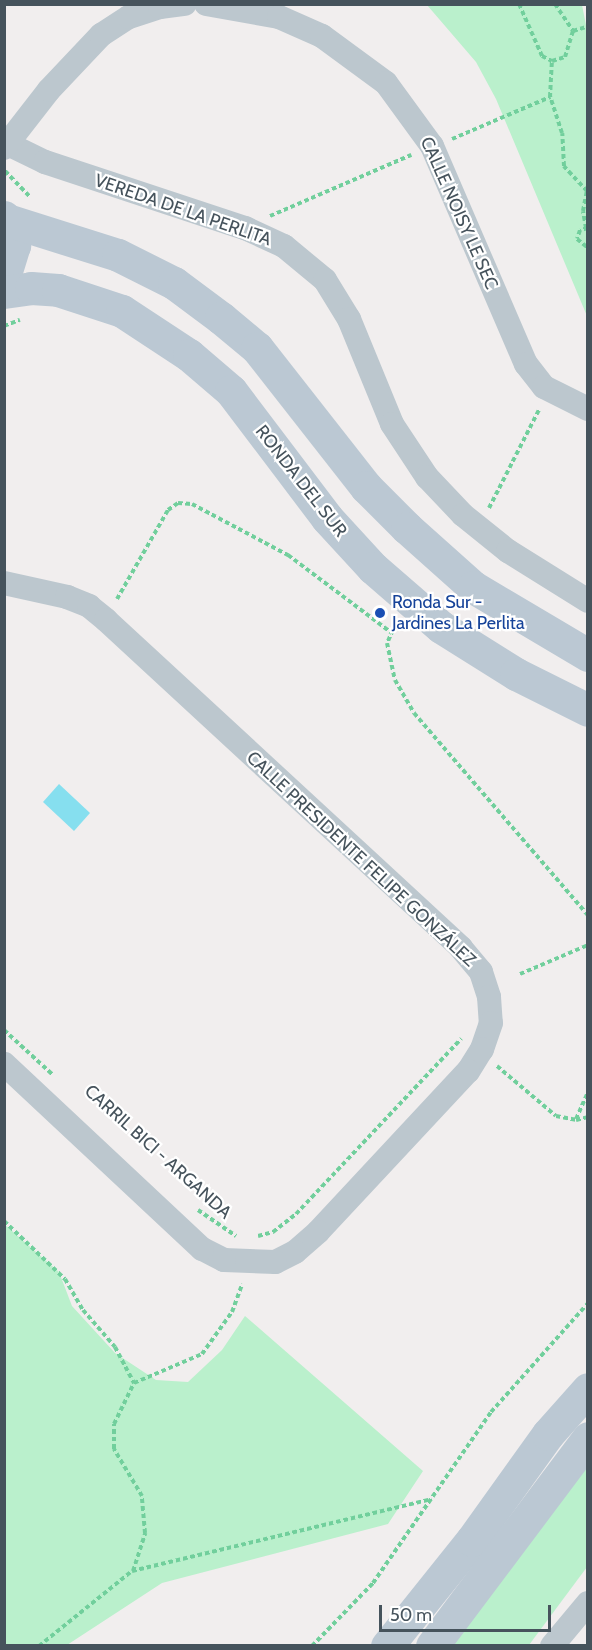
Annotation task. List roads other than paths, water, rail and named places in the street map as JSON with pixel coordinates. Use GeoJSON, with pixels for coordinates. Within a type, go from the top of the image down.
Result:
{"type":"FeatureCollection","features":[{"type":"Feature","properties":{"kind":"main road"},"geometry":{"type":"LineString","coordinates":[[4,277],[14,245],[6,218]]}},
{"type":"Feature","properties":{"kind":"main road"},"geometry":{"type":"LineString","coordinates":[[6,218],[117,255],[174,283],[221,318],[264,356],[366,487],[407,528],[473,587],[588,655]]}},
{"type":"Feature","properties":{"kind":"main road","name":"RONDA DEL SUR"},"geometry":{"type":"LineString","coordinates":[[4,292],[31,288],[58,290],[122,310],[189,355],[231,391],[327,518],[373,568],[441,627],[516,674],[588,710]]}},
{"type":"Feature","properties":{"kind":"main road"},"geometry":{"type":"LineString","coordinates":[[387,1646],[472,1540],[548,1434],[588,1389]]}},
{"type":"Feature","properties":{"kind":"main road"},"geometry":{"type":"LineString","coordinates":[[432,1646],[588,1438]]}},
{"type":"Feature","properties":{"kind":"street"},"geometry":{"type":"LineString","coordinates":[[6,144],[49,90],[101,35],[129,17],[185,4]]}},
{"type":"Feature","properties":{"kind":"street","name":"CALLE NOISY LE SEC"},"geometry":{"type":"LineString","coordinates":[[206,4],[269,14],[322,36],[386,83],[432,147],[513,339],[526,364],[549,390],[588,409]]}},
{"type":"Feature","properties":{"kind":"street","name":"VEREDA DE LA PERLITA"},"geometry":{"type":"LineString","coordinates":[[6,144],[45,162],[256,233],[284,246],[325,280],[349,319],[392,424],[427,477],[478,527],[508,551],[588,601]]}},
{"type":"Feature","properties":{"kind":"street","name":"CALLE PRESIDENTE FELIPE GONZÁLEZ"},"geometry":{"type":"LineString","coordinates":[[4,583],[67,597],[89,606],[106,620],[460,948],[481,972],[489,997],[491,1023],[482,1050],[468,1071],[318,1232],[295,1252],[275,1262],[249,1263],[224,1260],[202,1249],[4,1064]]}},
{"type":"Feature","properties":{"kind":"street"},"geometry":{"type":"LineString","coordinates":[[552,1646],[588,1602]]}},
{"type":"Feature","properties":{"kind":"water"},"geometry":{"type":"Polygon","coordinates":[[[59,784],[90,813],[74,831],[43,802],[59,784]]]}},
{"type":"Feature","properties":{"kind":"place","name":"Ronda Sur - Jardines La Perlita"},"geometry":{"type":"Point","coordinates":[380,613]}}]}
